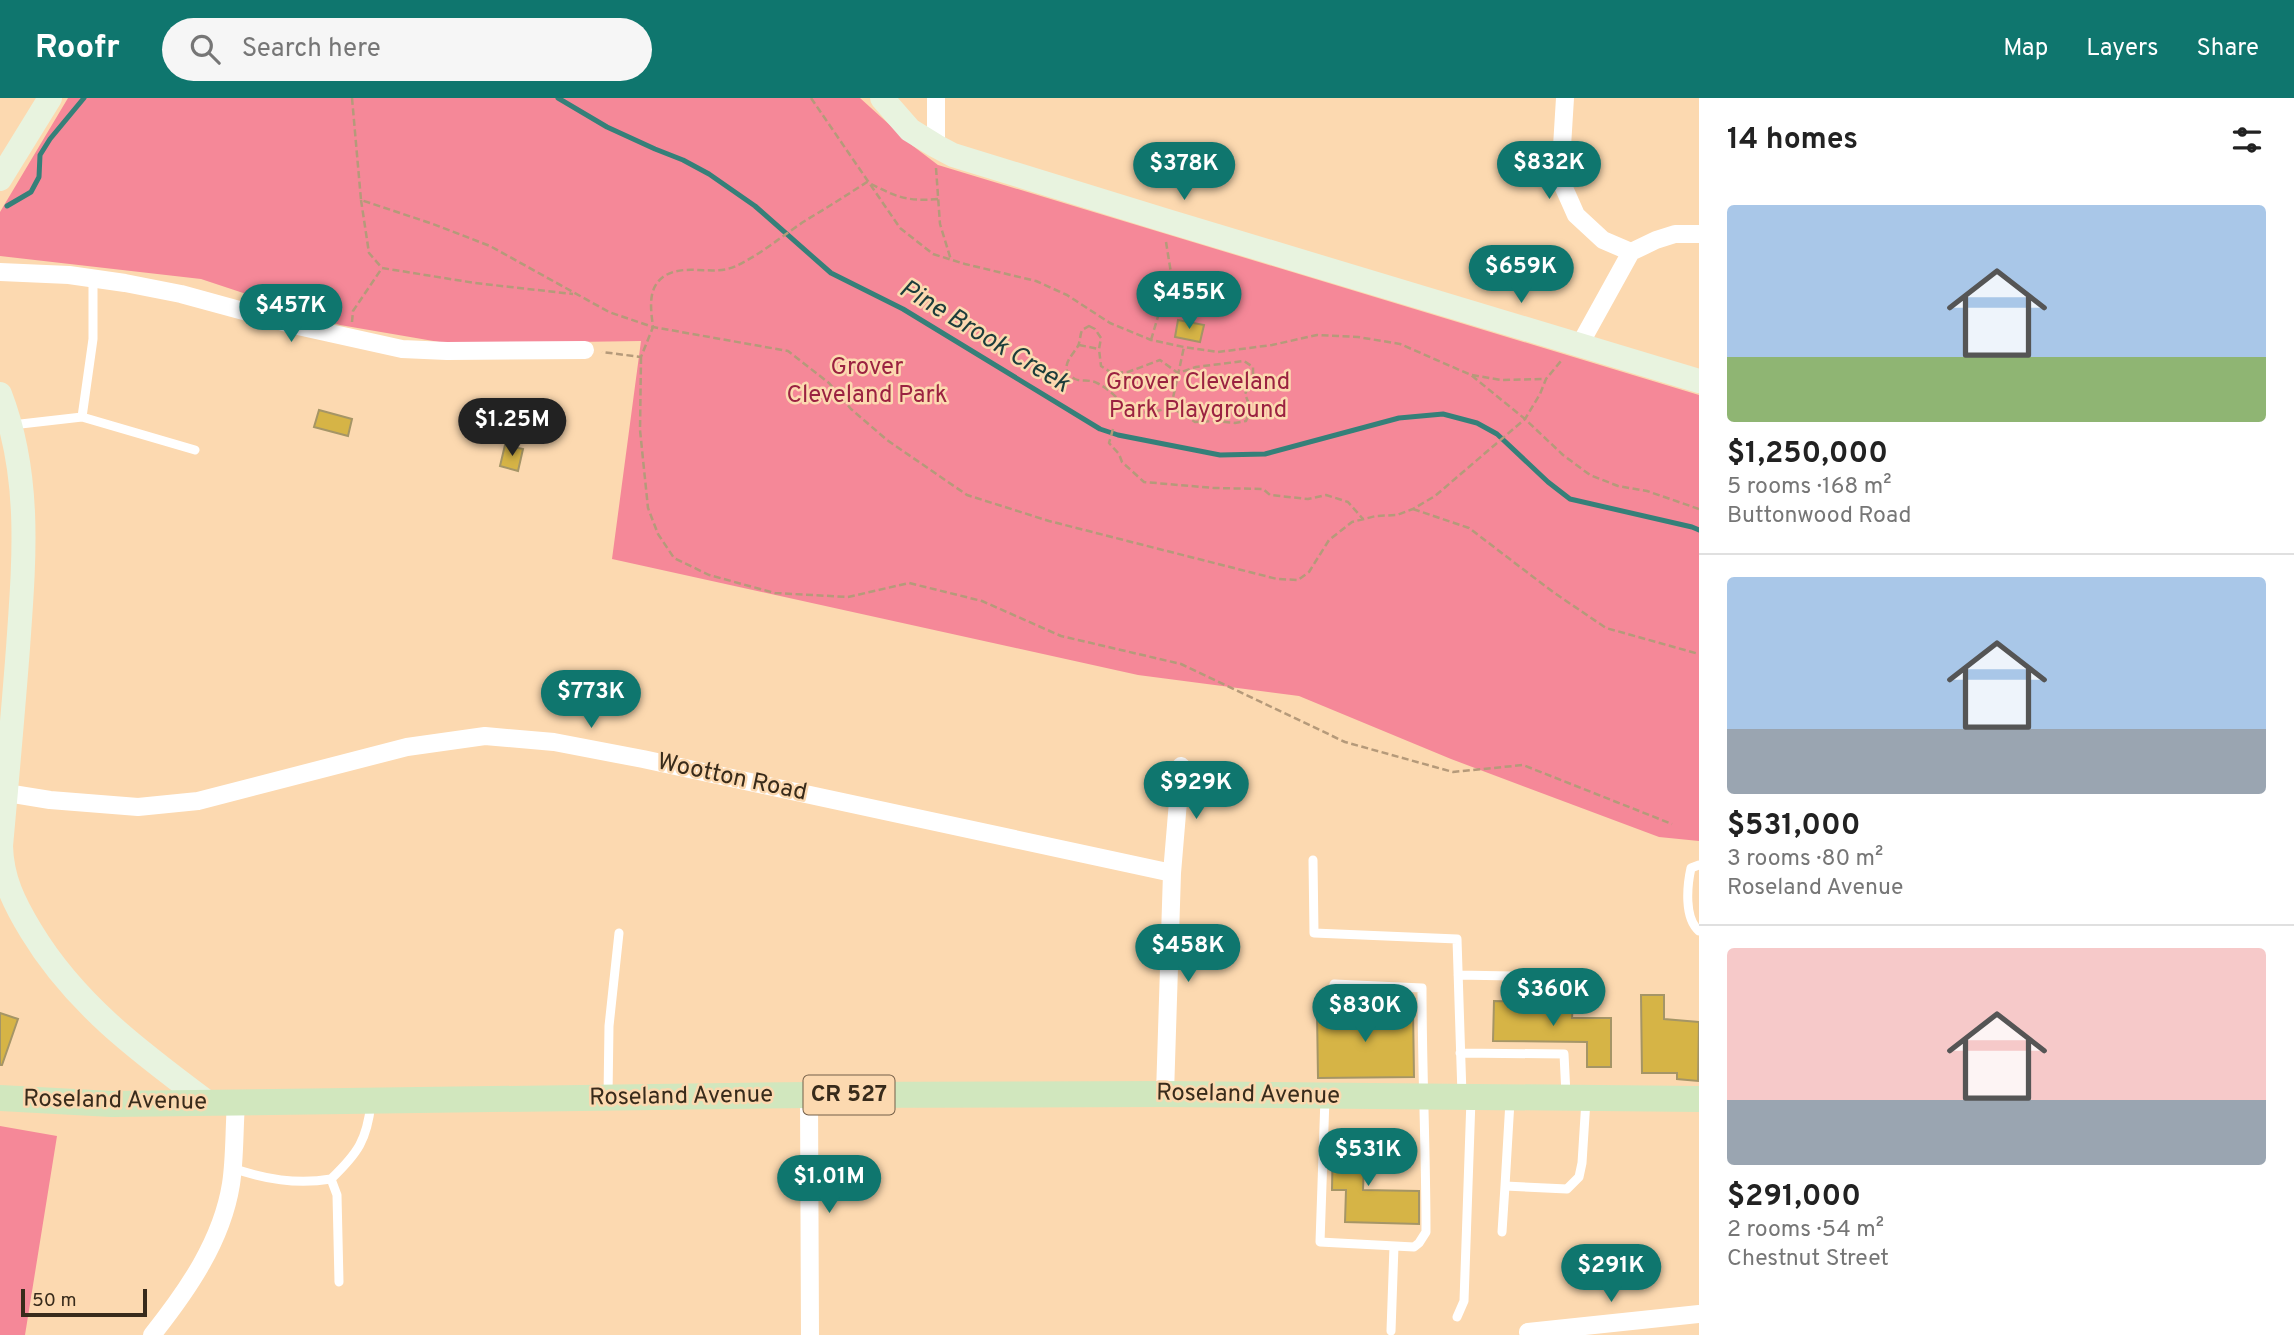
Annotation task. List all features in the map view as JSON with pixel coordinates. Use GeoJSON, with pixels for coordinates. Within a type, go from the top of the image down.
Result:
{"type":"FeatureCollection","features":[{"type":"Feature","properties":{"kind":"main road","name":"Roseland Avenue"},"geometry":{"type":"LineString","coordinates":[[0,1097],[112,1104],[809,1095],[1165,1094],[1699,1099]]}},
{"type":"Feature","properties":{"kind":"street"},"geometry":{"type":"LineString","coordinates":[[882,98],[936,156],[953,155],[1699,381]]}},
{"type":"Feature","properties":{"kind":"street"},"geometry":{"type":"LineString","coordinates":[[936,98],[936,156]]}},
{"type":"Feature","properties":{"kind":"street"},"geometry":{"type":"LineString","coordinates":[[1565,98],[1560,178],[1576,215],[1603,240],[1631,252]]}},
{"type":"Feature","properties":{"kind":"street"},"geometry":{"type":"LineString","coordinates":[[0,180],[44,102]]}},
{"type":"Feature","properties":{"kind":"street"},"geometry":{"type":"LineString","coordinates":[[1577,345],[1631,252],[1665,237],[1699,234]]}},
{"type":"Feature","properties":{"kind":"street"},"geometry":{"type":"LineString","coordinates":[[0,272],[69,275],[181,294],[349,338],[402,349],[585,350]]}},
{"type":"Feature","properties":{"kind":"street"},"geometry":{"type":"LineString","coordinates":[[0,394],[11,425],[22,482],[24,564],[3,792],[1,868],[24,918],[65,979],[110,1026],[207,1102]]}},
{"type":"Feature","properties":{"kind":"street","name":"Wootton Road"},"geometry":{"type":"LineString","coordinates":[[3,792],[50,800],[138,807],[198,801],[407,747],[485,736],[554,742],[643,759],[1172,873]]}},
{"type":"Feature","properties":{"kind":"street"},"geometry":{"type":"LineString","coordinates":[[1165,1094],[1172,873],[1181,766]]}},
{"type":"Feature","properties":{"kind":"street"},"geometry":{"type":"LineString","coordinates":[[809,1095],[810,1335]]}},
{"type":"Feature","properties":{"kind":"street"},"geometry":{"type":"LineString","coordinates":[[159,1331],[209,1251],[225,1211],[232,1168],[236,1104]]}},
{"type":"Feature","properties":{"kind":"street"},"geometry":{"type":"LineString","coordinates":[[1528,1332],[1699,1314]]}},
{"type":"Feature","properties":{"kind":"lane"},"geometry":{"type":"LineString","coordinates":[[82,417],[93,339],[93,278]]}},
{"type":"Feature","properties":{"kind":"lane"},"geometry":{"type":"LineString","coordinates":[[11,425],[82,417],[195,450]]}},
{"type":"Feature","properties":{"kind":"lane"},"geometry":{"type":"LineString","coordinates":[[1313,860],[1314,933],[1457,939],[1460,1053],[1466,1097],[1464,1301],[1457,1317]]}},
{"type":"Feature","properties":{"kind":"lane"},"geometry":{"type":"LineString","coordinates":[[1699,865],[1691,868],[1687,884],[1692,924],[1699,931]]}},
{"type":"Feature","properties":{"kind":"lane"},"geometry":{"type":"LineString","coordinates":[[608,1098],[609,1026],[619,933]]}},
{"type":"Feature","properties":{"kind":"lane"},"geometry":{"type":"LineString","coordinates":[[1458,975],[1557,977]]}},
{"type":"Feature","properties":{"kind":"lane"},"geometry":{"type":"LineString","coordinates":[[1325,1096],[1320,1242],[1414,1247],[1426,1232],[1422,988],[1334,984]]}},
{"type":"Feature","properties":{"kind":"lane"},"geometry":{"type":"LineString","coordinates":[[1460,1053],[1564,1054],[1576,1098],[1582,1163],[1579,1177],[1567,1189],[1505,1186]]}},
{"type":"Feature","properties":{"kind":"lane"},"geometry":{"type":"LineString","coordinates":[[1502,1232],[1510,1097]]}},
{"type":"Feature","properties":{"kind":"lane"},"geometry":{"type":"LineString","coordinates":[[232,1168],[262,1178],[307,1183],[331,1179],[364,1140],[369,1128],[371,1102]]}},
{"type":"Feature","properties":{"kind":"lane"},"geometry":{"type":"LineString","coordinates":[[331,1179],[337,1195],[339,1282]]}},
{"type":"Feature","properties":{"kind":"lane"},"geometry":{"type":"LineString","coordinates":[[1391,1331],[1394,1246]]}},
{"type":"Feature","properties":{"kind":"path"},"geometry":{"type":"LineString","coordinates":[[352,98],[361,200],[369,253],[382,268],[475,284],[577,295]]}},
{"type":"Feature","properties":{"kind":"path"},"geometry":{"type":"LineString","coordinates":[[811,98],[900,228],[933,254],[1036,281],[1068,295],[1110,323],[1151,340],[1218,352],[1272,345],[1317,335],[1358,337],[1400,344],[1471,375],[1501,380],[1546,379]]}},
{"type":"Feature","properties":{"kind":"path"},"geometry":{"type":"LineString","coordinates":[[936,156],[940,224],[951,260]]}},
{"type":"Feature","properties":{"kind":"path"},"geometry":{"type":"LineString","coordinates":[[867,181],[894,196],[915,201],[937,199]]}},
{"type":"Feature","properties":{"kind":"path"},"geometry":{"type":"LineString","coordinates":[[867,181],[780,240],[734,267],[713,271],[682,270],[661,278],[650,299],[653,327],[641,357],[640,430],[648,509],[658,534],[674,558],[709,575],[775,593],[848,597],[909,583],[982,601],[1061,636],[1181,664],[1345,742],[1453,772],[1523,765],[1672,824]]}},
{"type":"Feature","properties":{"kind":"path"},"geometry":{"type":"LineString","coordinates":[[361,200],[490,246],[609,312],[653,327],[789,351],[829,383],[851,409],[887,440],[967,495],[1049,522],[1277,579],[1298,580],[1309,572],[1329,540],[1352,522],[1376,516],[1398,515],[1434,496],[1525,419],[1546,379],[1577,345]]}},
{"type":"Feature","properties":{"kind":"path"},"geometry":{"type":"LineString","coordinates":[[1151,340],[1171,273],[1167,242]]}},
{"type":"Feature","properties":{"kind":"path"},"geometry":{"type":"LineString","coordinates":[[349,338],[353,311],[382,268]]}},
{"type":"Feature","properties":{"kind":"path"},"geometry":{"type":"LineString","coordinates":[[1089,326],[1095,329],[1101,338],[1098,349],[1101,366],[1112,373],[1128,372],[1160,360],[1178,373],[1196,367],[1244,361],[1253,367],[1253,378],[1245,394],[1251,409],[1246,421],[1195,422],[1171,407],[1154,412],[1131,413],[1111,392],[1095,381],[1076,380],[1068,372],[1066,361],[1079,345],[1082,330],[1089,326]]}},
{"type":"Feature","properties":{"kind":"path"},"geometry":{"type":"LineString","coordinates":[[1079,345],[1098,349]]}},
{"type":"Feature","properties":{"kind":"path"},"geometry":{"type":"LineString","coordinates":[[1171,407],[1184,347]]}},
{"type":"Feature","properties":{"kind":"path"},"geometry":{"type":"LineString","coordinates":[[585,350],[641,357]]}},
{"type":"Feature","properties":{"kind":"path"},"geometry":{"type":"LineString","coordinates":[[1471,375],[1590,475],[1618,486],[1647,491],[1699,509]]}},
{"type":"Feature","properties":{"kind":"path"},"geometry":{"type":"LineString","coordinates":[[1113,429],[1109,443],[1122,462],[1144,482],[1263,489],[1270,495],[1308,499],[1326,495],[1348,502],[1363,519]]}},
{"type":"Feature","properties":{"kind":"path"},"geometry":{"type":"LineString","coordinates":[[1413,509],[1469,528],[1553,592],[1606,628],[1699,654]]}},
{"type":"Feature","properties":{"kind":"green space","name":"Grover Cleveland Park"},"geometry":{"type":"Polygon","coordinates":[[[68,98],[860,98],[938,165],[1699,395],[1699,841],[1659,837],[1451,759],[1299,696],[1138,675],[612,559],[641,341],[451,344],[340,325],[201,279],[0,256],[0,212],[68,98]]]}},
{"type":"Feature","properties":{"kind":"green space"},"geometry":{"type":"Polygon","coordinates":[[[0,1126],[57,1136],[25,1335],[0,1335],[0,1126]]]}},
{"type":"Feature","properties":{"kind":"building"},"geometry":{"type":"Polygon","coordinates":[[[1178,320],[1204,325],[1200,342],[1175,337],[1178,320]]]}},
{"type":"Feature","properties":{"kind":"building"},"geometry":{"type":"Polygon","coordinates":[[[319,410],[352,419],[348,436],[314,427],[319,410]]]}},
{"type":"Feature","properties":{"kind":"building"},"geometry":{"type":"Polygon","coordinates":[[[505,445],[523,449],[518,471],[500,466],[505,445]]]}},
{"type":"Feature","properties":{"kind":"building"},"geometry":{"type":"Polygon","coordinates":[[[1641,995],[1664,995],[1664,1019],[1699,1022],[1698,1081],[1677,1079],[1677,1073],[1642,1073],[1641,995]]]}},
{"type":"Feature","properties":{"kind":"building"},"geometry":{"type":"Polygon","coordinates":[[[1494,1001],[1573,1003],[1572,1018],[1611,1018],[1611,1067],[1587,1067],[1587,1042],[1493,1041],[1494,1001]]]}},
{"type":"Feature","properties":{"kind":"building"},"geometry":{"type":"Polygon","coordinates":[[[1413,1010],[1414,1077],[1318,1078],[1317,1011],[1413,1010]]]}},
{"type":"Feature","properties":{"kind":"building"},"geometry":{"type":"Polygon","coordinates":[[[0,1013],[18,1019],[2,1065],[0,1065],[0,1013]]]}},
{"type":"Feature","properties":{"kind":"building"},"geometry":{"type":"Polygon","coordinates":[[[1333,1135],[1365,1136],[1363,1190],[1419,1191],[1419,1224],[1345,1222],[1346,1190],[1332,1190],[1333,1135]]]}},
{"type":"Feature","properties":{"kind":"waterway"},"geometry":{"type":"LineString","coordinates":[[7,206],[31,192],[39,177],[40,155],[84,98]]}},
{"type":"Feature","properties":{"kind":"waterway","name":"Pine Brook Creek"},"geometry":{"type":"LineString","coordinates":[[558,98],[607,127],[709,174],[755,206],[831,273],[903,309],[1100,429],[1220,455],[1265,454],[1399,418],[1443,414],[1477,423],[1497,434],[1570,499],[1699,530]]}},
{"type":"Feature","properties":{"kind":"park label","name":"Grover Cleveland Park Playground"},"geometry":{"type":"Point","coordinates":[1198,397]}}]}
